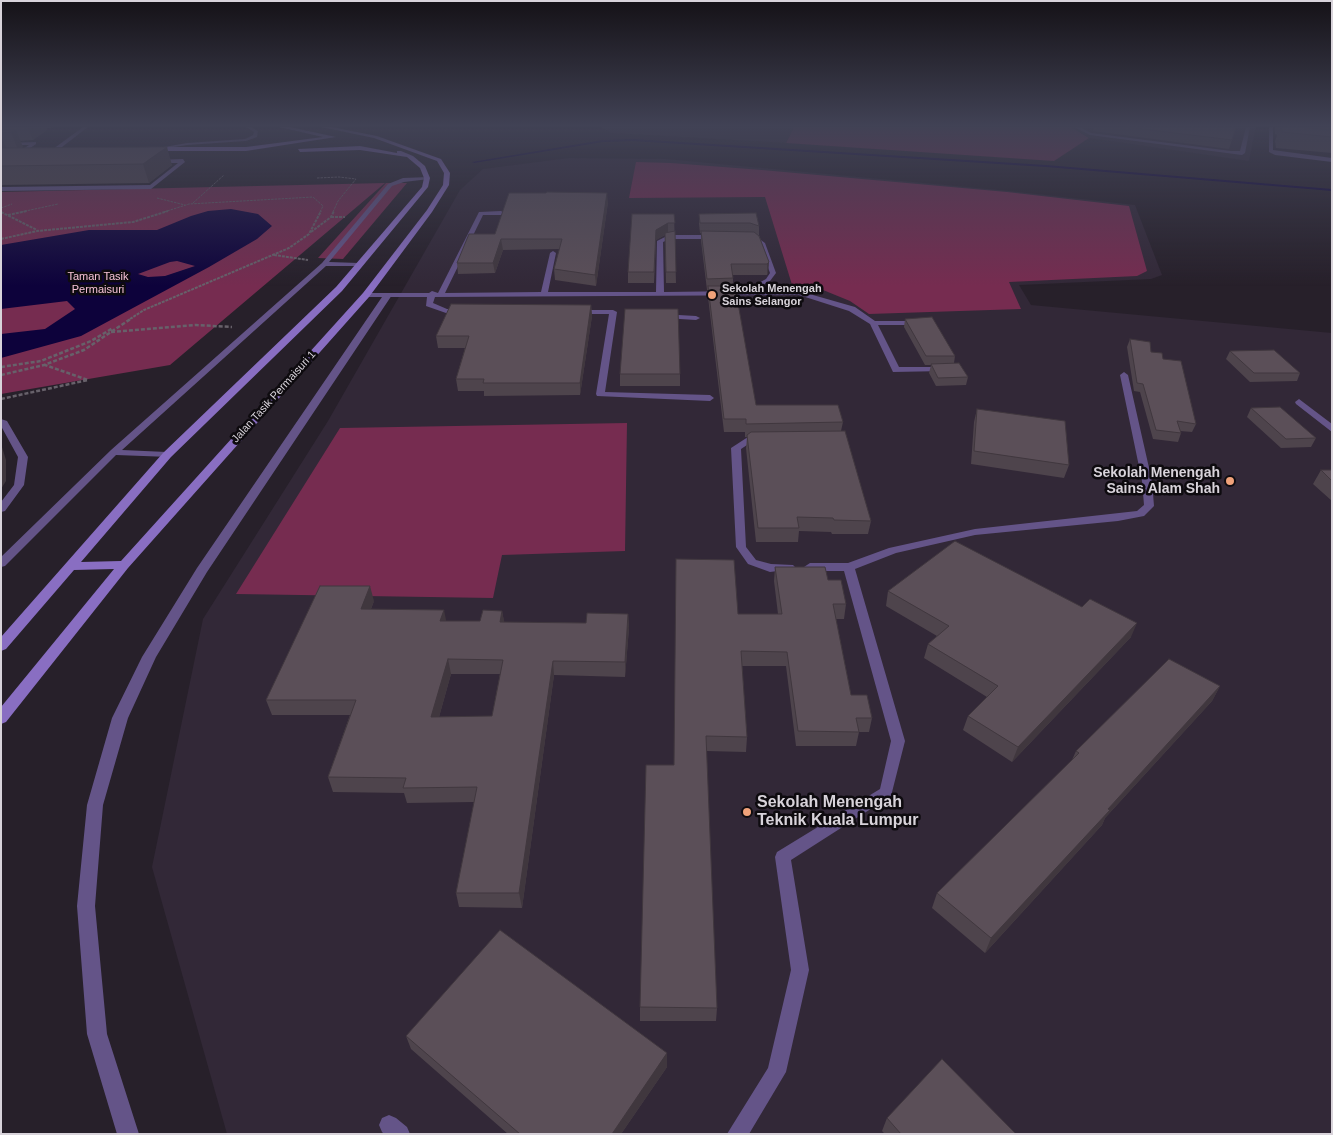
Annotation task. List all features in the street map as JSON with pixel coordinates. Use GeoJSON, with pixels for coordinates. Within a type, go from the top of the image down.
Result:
{"type":"FeatureCollection","features":[{"type":"Feature","properties":{"kind":"main road"},"geometry":{"type":"LineString","coordinates":[[1,646],[167,455],[339,289],[402,219],[425,187],[427,180]]}},
{"type":"Feature","properties":{"kind":"main road","name":"Jalan Tasik Permaisuri 1"},"geometry":{"type":"LineString","coordinates":[[1,718],[124,565],[366,294],[424,220],[446,185],[446,180]]}},
{"type":"Feature","properties":{"kind":"main road"},"geometry":{"type":"LineString","coordinates":[[415,220],[424,220]]}},
{"type":"Feature","properties":{"kind":"main road"},"geometry":{"type":"LineString","coordinates":[[71,566],[124,565]]}},
{"type":"Feature","properties":{"kind":"street"},"geometry":{"type":"LineString","coordinates":[[366,294],[388,295]]}},
{"type":"Feature","properties":{"kind":"street"},"geometry":{"type":"LineString","coordinates":[[128,1134],[97,1034],[86,906],[95,805],[120,718],[149,657],[201,571],[388,295]]}},
{"type":"Feature","properties":{"kind":"lane"},"geometry":{"type":"LineString","coordinates":[[1,189],[150,187],[159,180]]}},
{"type":"Feature","properties":{"kind":"lane"},"geometry":{"type":"LineString","coordinates":[[1,564],[114,452],[324,264],[390,185],[402,180]]}},
{"type":"Feature","properties":{"kind":"lane"},"geometry":{"type":"LineString","coordinates":[[442,294],[481,213],[501,213]]}},
{"type":"Feature","properties":{"kind":"lane"},"geometry":{"type":"LineString","coordinates":[[660,293],[660,241],[669,237],[722,237]]}},
{"type":"Feature","properties":{"kind":"lane"},"geometry":{"type":"LineString","coordinates":[[740,237],[756,239],[763,244],[773,273],[768,280],[742,293]]}},
{"type":"Feature","properties":{"kind":"lane"},"geometry":{"type":"LineString","coordinates":[[544,293],[553,253]]}},
{"type":"Feature","properties":{"kind":"lane"},"geometry":{"type":"LineString","coordinates":[[324,264],[359,266]]}},
{"type":"Feature","properties":{"kind":"lane"},"geometry":{"type":"LineString","coordinates":[[388,295],[799,293],[852,309],[872,323],[896,370],[955,368]]}},
{"type":"Feature","properties":{"kind":"lane"},"geometry":{"type":"LineString","coordinates":[[432,294],[429,304],[446,311],[466,311]]}},
{"type":"Feature","properties":{"kind":"lane"},"geometry":{"type":"LineString","coordinates":[[564,312],[622,313]]}},
{"type":"Feature","properties":{"kind":"lane"},"geometry":{"type":"LineString","coordinates":[[613,312],[600,394],[710,398]]}},
{"type":"Feature","properties":{"kind":"lane"},"geometry":{"type":"LineString","coordinates":[[659,315],[696,318]]}},
{"type":"Feature","properties":{"kind":"lane"},"geometry":{"type":"LineString","coordinates":[[872,323],[927,323]]}},
{"type":"Feature","properties":{"kind":"lane"},"geometry":{"type":"LineString","coordinates":[[767,440],[748,440],[736,448],[741,548],[752,562],[770,568],[849,567],[893,550],[975,532],[1118,518],[1140,514],[1148,506],[1147,481],[1124,375]]}},
{"type":"Feature","properties":{"kind":"lane"},"geometry":{"type":"LineString","coordinates":[[1299,402],[1332,429]]}},
{"type":"Feature","properties":{"kind":"lane"},"geometry":{"type":"LineString","coordinates":[[1,422],[4,423],[23,457],[19,485],[1,509]]}},
{"type":"Feature","properties":{"kind":"lane"},"geometry":{"type":"LineString","coordinates":[[114,452],[167,455]]}},
{"type":"Feature","properties":{"kind":"lane"},"geometry":{"type":"LineString","coordinates":[[737,1134],[777,1072],[800,970],[783,857],[886,792],[898,741],[849,567]]}},
{"type":"Feature","properties":{"kind":"path"},"geometry":{"type":"LineString","coordinates":[[193,204],[219,180]]}},
{"type":"Feature","properties":{"kind":"path"},"geometry":{"type":"LineString","coordinates":[[1,375],[44,365],[84,350],[144,310],[289,248],[331,217],[338,201],[355,180]]}},
{"type":"Feature","properties":{"kind":"path"},"geometry":{"type":"LineString","coordinates":[[164,192],[156,198],[185,205]]}},
{"type":"Feature","properties":{"kind":"path"},"geometry":{"type":"LineString","coordinates":[[1,239],[37,230],[133,222],[185,205],[313,197],[323,206],[309,234]]}},
{"type":"Feature","properties":{"kind":"path"},"geometry":{"type":"LineString","coordinates":[[1,212],[37,230]]}},
{"type":"Feature","properties":{"kind":"path"},"geometry":{"type":"LineString","coordinates":[[331,217],[339,217]]}},
{"type":"Feature","properties":{"kind":"path"},"geometry":{"type":"LineString","coordinates":[[274,255],[306,260]]}},
{"type":"Feature","properties":{"kind":"path"},"geometry":{"type":"LineString","coordinates":[[1,368],[41,361],[91,341],[135,316]]}},
{"type":"Feature","properties":{"kind":"path"},"geometry":{"type":"LineString","coordinates":[[110,332],[196,325],[230,326],[250,330]]}},
{"type":"Feature","properties":{"kind":"path"},"geometry":{"type":"LineString","coordinates":[[1,398],[88,380],[44,365]]}},
{"type":"Feature","properties":{"kind":"shaded area","name":"Sekolah Menengah Teknik Kuala Lumpur"},"geometry":{"type":"Polygon","coordinates":[[[471,180],[891,180],[1135,205],[1162,275],[1151,279],[1019,285],[1031,305],[1332,333],[1332,1134],[227,1134],[152,867],[203,619],[328,421],[460,190],[471,180]]]}},
{"type":"Feature","properties":{"kind":"shaded area"},"geometry":{"type":"Polygon","coordinates":[[[231,209],[258,214],[272,226],[257,239],[209,267],[81,336],[1,358],[1,334],[45,329],[75,309],[67,301],[1,309],[1,245],[89,230],[157,230],[208,211],[231,209]],[[177,261],[138,274],[148,277],[165,276],[195,266],[177,261]]]}},
{"type":"Feature","properties":{"kind":"green space"},"geometry":{"type":"Polygon","coordinates":[[[633,180],[873,180],[1007,192],[1129,206],[1147,271],[1137,276],[1009,282],[1021,309],[869,314],[850,301],[823,290],[793,288],[765,197],[629,198],[633,180]]]}},
{"type":"Feature","properties":{"kind":"green space","name":"Taman Tasik Permaisuri"},"geometry":{"type":"Polygon","coordinates":[[[385,183],[170,365],[1,394],[1,192],[385,183]]]}},
{"type":"Feature","properties":{"kind":"green space"},"geometry":{"type":"Polygon","coordinates":[[[386,183],[407,183],[343,259],[318,258],[386,183]]]}},
{"type":"Feature","properties":{"kind":"green space"},"geometry":{"type":"Polygon","coordinates":[[[627,423],[625,551],[502,555],[493,598],[236,594],[340,428],[627,423]]]}},
{"type":"Feature","properties":{"kind":"building"},"geometry":{"type":"Polygon","coordinates":[[[509,193],[607,193],[595,275],[554,269],[562,239],[501,239],[493,263],[457,263],[469,234],[495,234],[509,193]]]}},
{"type":"Feature","properties":{"kind":"building"},"geometry":{"type":"Polygon","coordinates":[[[756,213],[759,226],[750,223],[700,223],[699,214],[756,213]]]}},
{"type":"Feature","properties":{"kind":"building"},"geometry":{"type":"Polygon","coordinates":[[[632,214],[674,214],[675,223],[668,223],[656,230],[654,272],[628,272],[632,214]]]}},
{"type":"Feature","properties":{"kind":"building"},"geometry":{"type":"Polygon","coordinates":[[[675,231],[676,272],[666,272],[665,233],[675,231]]]}},
{"type":"Feature","properties":{"kind":"building"},"geometry":{"type":"Polygon","coordinates":[[[701,231],[754,232],[759,236],[769,262],[767,264],[731,264],[733,278],[707,279],[701,231]]]}},
{"type":"Feature","properties":{"kind":"building"},"geometry":{"type":"Polygon","coordinates":[[[708,286],[735,286],[756,405],[838,405],[843,422],[746,424],[746,419],[724,419],[708,286]]]}},
{"type":"Feature","properties":{"kind":"building"},"geometry":{"type":"Polygon","coordinates":[[[451,304],[591,305],[580,383],[483,383],[484,379],[456,379],[469,336],[436,336],[451,304]]]}},
{"type":"Feature","properties":{"kind":"building"},"geometry":{"type":"Polygon","coordinates":[[[625,309],[678,309],[680,374],[620,374],[625,309]]]}},
{"type":"Feature","properties":{"kind":"building"},"geometry":{"type":"Polygon","coordinates":[[[932,317],[955,356],[926,356],[905,319],[932,317]]]}},
{"type":"Feature","properties":{"kind":"building"},"geometry":{"type":"Polygon","coordinates":[[[1130,339],[1150,342],[1151,352],[1162,353],[1163,359],[1181,361],[1196,424],[1177,421],[1181,433],[1156,430],[1143,384],[1137,383],[1130,339]]]}},
{"type":"Feature","properties":{"kind":"building"},"geometry":{"type":"Polygon","coordinates":[[[1274,350],[1300,373],[1254,373],[1230,351],[1274,350]]]}},
{"type":"Feature","properties":{"kind":"building"},"geometry":{"type":"Polygon","coordinates":[[[959,363],[968,377],[938,378],[931,364],[959,363]]]}},
{"type":"Feature","properties":{"kind":"building"},"geometry":{"type":"Polygon","coordinates":[[[1280,407],[1316,438],[1286,439],[1251,408],[1280,407]]]}},
{"type":"Feature","properties":{"kind":"building"},"geometry":{"type":"Polygon","coordinates":[[[977,409],[1065,421],[1069,465],[974,451],[977,409]]]}},
{"type":"Feature","properties":{"kind":"building"},"geometry":{"type":"Polygon","coordinates":[[[845,431],[871,521],[797,517],[799,528],[758,528],[747,435],[751,432],[845,431]]]}},
{"type":"Feature","properties":{"kind":"building"},"geometry":{"type":"Polygon","coordinates":[[[1321,470],[1332,470],[1332,481],[1321,470]]]}},
{"type":"Feature","properties":{"kind":"building"},"geometry":{"type":"Polygon","coordinates":[[[955,541],[1082,607],[1090,599],[1137,623],[1018,747],[968,716],[998,686],[928,644],[949,626],[888,591],[955,541]]]}},
{"type":"Feature","properties":{"kind":"building"},"geometry":{"type":"Polygon","coordinates":[[[676,559],[734,560],[738,614],[782,614],[775,567],[825,567],[828,580],[841,580],[846,604],[833,604],[851,695],[867,695],[872,718],[856,718],[859,732],[798,731],[787,652],[741,651],[747,737],[706,736],[717,1008],[640,1007],[646,765],[674,765],[676,559]]]}},
{"type":"Feature","properties":{"kind":"building"},"geometry":{"type":"Polygon","coordinates":[[[320,586],[370,586],[361,609],[444,610],[440,621],[480,621],[483,610],[502,611],[500,622],[586,623],[587,613],[628,614],[625,662],[553,661],[519,893],[456,893],[477,787],[403,788],[406,778],[328,777],[356,700],[266,700],[320,586]],[[448,659],[431,717],[492,716],[503,660],[448,659]]]}},
{"type":"Feature","properties":{"kind":"building"},"geometry":{"type":"Polygon","coordinates":[[[1169,659],[1220,686],[1108,809],[1110,810],[991,938],[937,893],[1079,753],[1076,751],[1169,659]]]}},
{"type":"Feature","properties":{"kind":"building"},"geometry":{"type":"Polygon","coordinates":[[[500,930],[667,1053],[612,1134],[520,1134],[406,1036],[500,930]]]}},
{"type":"Feature","properties":{"kind":"building"},"geometry":{"type":"Polygon","coordinates":[[[942,1059],[1016,1134],[901,1134],[887,1118],[942,1059]]]}},
{"type":"Feature","properties":{"kind":"waterway"},"geometry":{"type":"LineString","coordinates":[[1212,180],[1332,190]]}},
{"type":"Feature","properties":{"kind":"place","name":"Sekolah Menengah Sains Selangor"},"geometry":{"type":"Point","coordinates":[712,295]}},
{"type":"Feature","properties":{"kind":"place","name":"Sekolah Menengah Sains Alam Shah"},"geometry":{"type":"Point","coordinates":[1230,481]}},
{"type":"Feature","properties":{"kind":"place","name":"Sekolah Menengah Teknik Kuala Lumpur"},"geometry":{"type":"Point","coordinates":[747,812]}}]}
